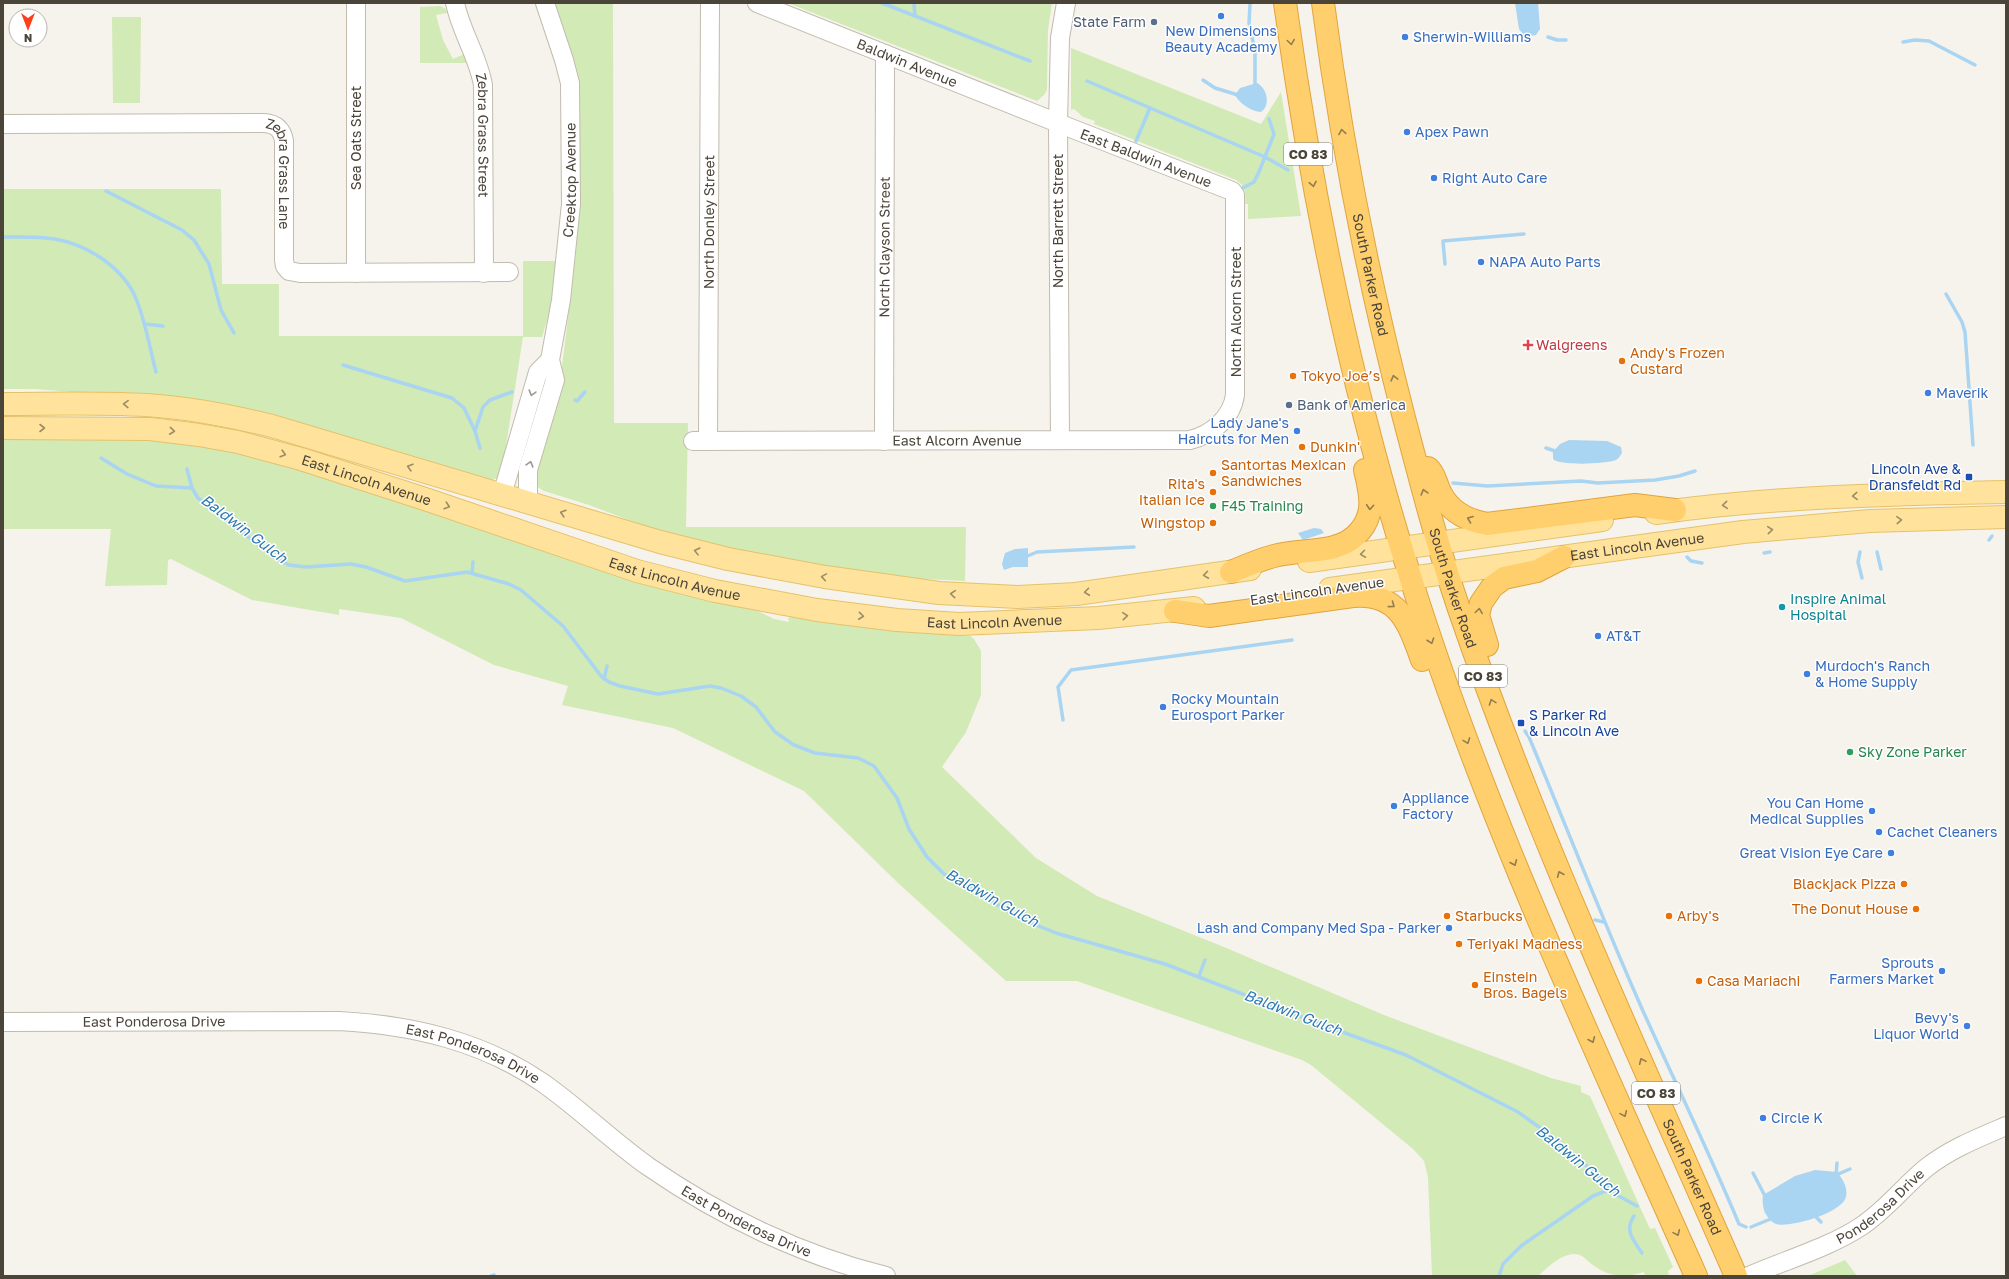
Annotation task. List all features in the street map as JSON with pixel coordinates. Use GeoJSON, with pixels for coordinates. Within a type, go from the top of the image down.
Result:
{"type":"FeatureCollection","features":[{"type":"Feature","properties":{"kind":"highway","name":"CO 83"},"geometry":{"type":"LineString","coordinates":[[1285,3],[1312,181],[1337,304],[1363,415],[1410,578],[1453,705],[1512,859],[1696,1276]]}},
{"type":"Feature","properties":{"kind":"highway","name":"South Parker Road"},"geometry":{"type":"LineString","coordinates":[[1323,3],[1339,114],[1357,217],[1380,326],[1414,457],[1448,573],[1497,716],[1543,833],[1736,1276]]}},
{"type":"Feature","properties":{"kind":"highway"},"geometry":{"type":"LineString","coordinates":[[1231,572],[1274,555],[1343,544],[1358,534],[1368,520],[1371,507],[1370,490],[1334,350],[1337,304]]}},
{"type":"Feature","properties":{"kind":"highway"},"geometry":{"type":"LineString","coordinates":[[1414,457],[1432,472],[1441,495],[1451,508],[1467,518],[1482,523],[1496,524],[1635,505],[1675,510]]}},
{"type":"Feature","properties":{"kind":"highway"},"geometry":{"type":"LineString","coordinates":[[1543,833],[1549,812],[1481,628],[1478,615],[1483,598],[1498,581],[1513,575],[1537,571],[1564,557]]}},
{"type":"Feature","properties":{"kind":"highway"},"geometry":{"type":"LineString","coordinates":[[1175,611],[1209,616],[1353,596],[1378,598],[1394,606],[1403,616],[1414,637],[1433,691],[1453,705]]}},
{"type":"Feature","properties":{"kind":"main road","name":"East Lincoln Avenue"},"geometry":{"type":"LineString","coordinates":[[3,404],[141,405],[216,414],[272,426],[660,542],[728,559],[801,573],[946,594],[1006,597],[1066,595],[1675,510],[1838,497],[2006,492]]}},
{"type":"Feature","properties":{"kind":"main road","name":"East Lincoln Avenue"},"geometry":{"type":"LineString","coordinates":[[3,428],[150,429],[199,435],[238,442],[301,459],[421,497],[632,569],[715,591],[812,610],[897,620],[959,624],[1092,619],[1175,611],[1762,530],[1892,520],[2006,517]]}},
{"type":"Feature","properties":{"kind":"street","name":"Sea Oats Street"},"geometry":{"type":"LineString","coordinates":[[356,3],[356,273]]}},
{"type":"Feature","properties":{"kind":"street","name":"Zebra Grass Street"},"geometry":{"type":"LineString","coordinates":[[455,3],[460,25],[478,66],[483,84],[484,272]]}},
{"type":"Feature","properties":{"kind":"street","name":"Creektop Avenue"},"geometry":{"type":"LineString","coordinates":[[528,502],[528,470],[554,380],[550,360],[560,309],[569,229],[571,103],[567,69],[545,3]]}},
{"type":"Feature","properties":{"kind":"street","name":"North Donley Street"},"geometry":{"type":"LineString","coordinates":[[700,441],[710,3]]}},
{"type":"Feature","properties":{"kind":"street","name":"Baldwin Avenue"},"geometry":{"type":"LineString","coordinates":[[757,3],[1058,123]]}},
{"type":"Feature","properties":{"kind":"street","name":"North Barrett Street"},"geometry":{"type":"LineString","coordinates":[[1060,440],[1058,123],[1060,38],[1066,3]]}},
{"type":"Feature","properties":{"kind":"street","name":"North Clayson Street"},"geometry":{"type":"LineString","coordinates":[[884,441],[885,54]]}},
{"type":"Feature","properties":{"kind":"street","name":"Zebra Grass Lane"},"geometry":{"type":"LineString","coordinates":[[3,124],[264,123],[275,125],[282,132],[284,141],[285,266],[289,271],[356,273],[509,272]]}},
{"type":"Feature","properties":{"kind":"street","name":"East Baldwin Avenue"},"geometry":{"type":"LineString","coordinates":[[1058,123],[1234,192]]}},
{"type":"Feature","properties":{"kind":"street","name":"North Alcorn Street"},"geometry":{"type":"LineString","coordinates":[[1217,426],[1233,404],[1236,390],[1236,204],[1234,192]]}},
{"type":"Feature","properties":{"kind":"street","name":"Creektop Avenue"},"geometry":{"type":"LineString","coordinates":[[502,495],[538,372],[550,360]]}},
{"type":"Feature","properties":{"kind":"street","name":"East Alcorn Avenue"},"geometry":{"type":"LineString","coordinates":[[700,441],[1190,440],[1205,434],[1217,426]]}},
{"type":"Feature","properties":{"kind":"street","name":"East Ponderosa Drive"},"geometry":{"type":"LineString","coordinates":[[3,1022],[339,1021],[386,1024],[446,1037],[488,1052],[541,1082],[644,1163],[708,1203],[750,1225],[803,1249],[844,1264],[886,1276]]}},
{"type":"Feature","properties":{"kind":"street","name":"Ponderosa Drive"},"geometry":{"type":"LineString","coordinates":[[1749,1276],[1856,1230],[1882,1210],[1920,1173],[1936,1161],[1956,1149],[2006,1126]]}},
{"type":"Feature","properties":{"kind":"green space"},"geometry":{"type":"Polygon","coordinates":[[[554,3],[613,3],[614,423],[688,423],[686,527],[966,527],[965,581],[905,578],[796,564],[668,535],[589,505],[544,491],[538,487],[534,480],[561,375],[576,252],[579,193],[579,82],[575,65],[554,3]]]}},
{"type":"Feature","properties":{"kind":"green space"},"geometry":{"type":"Polygon","coordinates":[[[788,3],[1052,3],[1048,30],[1047,90],[1037,101],[788,3]]]}},
{"type":"Feature","properties":{"kind":"green space"},"geometry":{"type":"Polygon","coordinates":[[[440,6],[446,9],[447,13],[436,15],[443,40],[453,59],[464,54],[467,63],[420,63],[420,7],[440,6]]]}},
{"type":"Feature","properties":{"kind":"green space"},"geometry":{"type":"Polygon","coordinates":[[[112,17],[141,17],[140,103],[113,103],[112,17]]]}},
{"type":"Feature","properties":{"kind":"green space"},"geometry":{"type":"Polygon","coordinates":[[[1071,48],[1261,124],[1281,92],[1301,216],[1248,219],[1248,204],[1245,204],[1244,190],[1241,184],[1236,180],[1094,124],[1095,121],[1083,117],[1074,109],[1071,110],[1071,48]]]}},
{"type":"Feature","properties":{"kind":"green space"},"geometry":{"type":"Polygon","coordinates":[[[3,189],[221,189],[222,284],[279,284],[279,336],[523,336],[523,261],[559,261],[554,297],[542,337],[523,337],[502,471],[497,478],[490,481],[109,395],[35,389],[3,389],[3,189]]]}},
{"type":"Feature","properties":{"kind":"green space"},"geometry":{"type":"Polygon","coordinates":[[[3,436],[146,437],[256,455],[561,555],[615,576],[704,600],[758,611],[774,619],[789,622],[788,618],[791,617],[861,627],[970,636],[974,639],[981,651],[981,695],[966,732],[942,767],[1036,858],[1097,896],[1224,947],[1384,1015],[1551,1078],[1581,1086],[1581,1092],[1590,1096],[1650,1229],[1655,1228],[1673,1267],[1668,1271],[1669,1276],[1645,1276],[1644,1272],[1621,1276],[1614,1275],[1594,1266],[1582,1256],[1574,1254],[1564,1256],[1559,1259],[1538,1276],[1432,1276],[1428,1177],[1424,1161],[1413,1149],[1311,1065],[1302,1060],[1077,981],[1006,981],[898,883],[804,791],[673,728],[562,705],[568,686],[494,665],[401,618],[339,609],[339,615],[252,600],[171,559],[168,560],[167,585],[105,586],[111,529],[3,529],[3,436]]]}},
{"type":"Feature","properties":{"kind":"green space"},"geometry":{"type":"Polygon","coordinates":[[[1845,1260],[1857,1276],[1808,1276],[1845,1260]]]}},
{"type":"Feature","properties":{"kind":"water"},"geometry":{"type":"Polygon","coordinates":[[[1515,3],[1538,3],[1540,29],[1536,35],[1525,37],[1519,29],[1515,3]]]}},
{"type":"Feature","properties":{"kind":"water"},"geometry":{"type":"Polygon","coordinates":[[[1257,83],[1263,89],[1267,101],[1261,112],[1257,112],[1246,106],[1239,101],[1235,95],[1240,88],[1257,83]]]}},
{"type":"Feature","properties":{"kind":"water"},"geometry":{"type":"Polygon","coordinates":[[[1569,440],[1607,441],[1621,447],[1622,453],[1616,460],[1603,463],[1564,463],[1553,459],[1553,452],[1560,444],[1569,440]]]}},
{"type":"Feature","properties":{"kind":"water"},"geometry":{"type":"Polygon","coordinates":[[[1314,528],[1321,529],[1324,533],[1303,540],[1298,533],[1314,528]]]}},
{"type":"Feature","properties":{"kind":"water"},"geometry":{"type":"Polygon","coordinates":[[[1028,548],[1028,567],[1013,567],[1004,570],[1002,564],[1005,553],[1015,549],[1028,548]]]}},
{"type":"Feature","properties":{"kind":"water"},"geometry":{"type":"Polygon","coordinates":[[[1815,1170],[1837,1172],[1846,1187],[1846,1197],[1842,1203],[1826,1214],[1815,1218],[1783,1225],[1773,1222],[1765,1213],[1763,1195],[1795,1176],[1815,1170]]]}},
{"type":"Feature","properties":{"kind":"waterway"},"geometry":{"type":"LineString","coordinates":[[882,3],[1030,61]]}},
{"type":"Feature","properties":{"kind":"waterway"},"geometry":{"type":"LineString","coordinates":[[914,3],[915,16]]}},
{"type":"Feature","properties":{"kind":"waterway"},"geometry":{"type":"LineString","coordinates":[[1250,4],[1249,23],[1255,51],[1255,88]]}},
{"type":"Feature","properties":{"kind":"waterway"},"geometry":{"type":"LineString","coordinates":[[1548,37],[1557,40],[1566,40]]}},
{"type":"Feature","properties":{"kind":"waterway"},"geometry":{"type":"LineString","coordinates":[[1903,42],[1915,40],[1929,41],[1975,65]]}},
{"type":"Feature","properties":{"kind":"waterway"},"geometry":{"type":"LineString","coordinates":[[1203,80],[1215,88],[1238,95]]}},
{"type":"Feature","properties":{"kind":"waterway"},"geometry":{"type":"LineString","coordinates":[[1087,81],[1265,157],[1288,170]]}},
{"type":"Feature","properties":{"kind":"waterway"},"geometry":{"type":"LineString","coordinates":[[1136,141],[1150,108]]}},
{"type":"Feature","properties":{"kind":"waterway"},"geometry":{"type":"LineString","coordinates":[[1237,191],[1254,182],[1259,172],[1274,134],[1269,119]]}},
{"type":"Feature","properties":{"kind":"waterway"},"geometry":{"type":"LineString","coordinates":[[106,191],[182,230],[194,240],[209,264],[221,310],[234,333]]}},
{"type":"Feature","properties":{"kind":"waterway"},"geometry":{"type":"LineString","coordinates":[[1445,264],[1443,241],[1524,234]]}},
{"type":"Feature","properties":{"kind":"waterway","name":"Baldwin Gulch"},"geometry":{"type":"LineString","coordinates":[[3,237],[42,237],[68,242],[93,253],[115,269],[131,289],[137,301],[156,372]]}},
{"type":"Feature","properties":{"kind":"waterway"},"geometry":{"type":"LineString","coordinates":[[1946,294],[1962,322],[1965,332],[1973,445]]}},
{"type":"Feature","properties":{"kind":"waterway"},"geometry":{"type":"LineString","coordinates":[[145,324],[163,326]]}},
{"type":"Feature","properties":{"kind":"waterway"},"geometry":{"type":"LineString","coordinates":[[343,365],[452,398],[464,408],[475,431]]}},
{"type":"Feature","properties":{"kind":"waterway"},"geometry":{"type":"LineString","coordinates":[[480,448],[475,431],[483,407],[490,400],[512,392]]}},
{"type":"Feature","properties":{"kind":"waterway"},"geometry":{"type":"LineString","coordinates":[[575,400],[577,401],[585,392]]}},
{"type":"Feature","properties":{"kind":"waterway"},"geometry":{"type":"LineString","coordinates":[[1224,436],[1229,444]]}},
{"type":"Feature","properties":{"kind":"waterway"},"geometry":{"type":"LineString","coordinates":[[1546,448],[1558,452]]}},
{"type":"Feature","properties":{"kind":"waterway"},"geometry":{"type":"LineString","coordinates":[[101,458],[127,474],[156,486],[192,488]]}},
{"type":"Feature","properties":{"kind":"waterway","name":"Baldwin Gulch"},"geometry":{"type":"LineString","coordinates":[[187,469],[192,488],[198,498],[278,560],[289,565],[306,567],[351,564],[366,567],[405,581],[467,572],[509,584],[521,590],[563,626],[601,676],[609,682],[620,686],[658,694],[710,686],[721,688],[741,696],[756,707],[775,732],[794,745],[815,753],[858,758],[874,766],[897,798],[909,829],[927,857],[944,874],[970,887],[1004,909],[1029,922],[1056,933],[1165,964],[1320,1024],[1406,1055],[1518,1112],[1539,1127],[1600,1177],[1617,1195],[1637,1206]]}},
{"type":"Feature","properties":{"kind":"waterway"},"geometry":{"type":"LineString","coordinates":[[1453,483],[1487,486],[1581,481],[1598,483],[1655,480],[1679,476],[1695,471]]}},
{"type":"Feature","properties":{"kind":"waterway"},"geometry":{"type":"LineString","coordinates":[[1989,540],[1992,536]]}},
{"type":"Feature","properties":{"kind":"waterway"},"geometry":{"type":"LineString","coordinates":[[1025,557],[1037,552],[1134,547]]}},
{"type":"Feature","properties":{"kind":"waterway"},"geometry":{"type":"LineString","coordinates":[[1764,553],[1770,552]]}},
{"type":"Feature","properties":{"kind":"waterway"},"geometry":{"type":"LineString","coordinates":[[1860,552],[1858,562],[1862,578]]}},
{"type":"Feature","properties":{"kind":"waterway"},"geometry":{"type":"LineString","coordinates":[[1877,552],[1881,569]]}},
{"type":"Feature","properties":{"kind":"waterway"},"geometry":{"type":"LineString","coordinates":[[1687,557],[1691,561],[1702,563]]}},
{"type":"Feature","properties":{"kind":"waterway"},"geometry":{"type":"LineString","coordinates":[[472,573],[473,562]]}},
{"type":"Feature","properties":{"kind":"waterway"},"geometry":{"type":"LineString","coordinates":[[1063,720],[1058,687],[1071,670],[1292,640]]}},
{"type":"Feature","properties":{"kind":"waterway"},"geometry":{"type":"LineString","coordinates":[[604,679],[607,666]]}},
{"type":"Feature","properties":{"kind":"waterway"},"geometry":{"type":"LineString","coordinates":[[1525,731],[1529,737],[1599,909],[1643,1011],[1739,1224],[1746,1227]]}},
{"type":"Feature","properties":{"kind":"waterway"},"geometry":{"type":"LineString","coordinates":[[1595,920],[1604,922]]}},
{"type":"Feature","properties":{"kind":"waterway"},"geometry":{"type":"LineString","coordinates":[[1199,976],[1205,960]]}},
{"type":"Feature","properties":{"kind":"waterway"},"geometry":{"type":"LineString","coordinates":[[1836,1176],[1837,1163]]}},
{"type":"Feature","properties":{"kind":"waterway"},"geometry":{"type":"LineString","coordinates":[[1836,1175],[1850,1169]]}},
{"type":"Feature","properties":{"kind":"waterway"},"geometry":{"type":"LineString","coordinates":[[1753,1173],[1766,1198]]}},
{"type":"Feature","properties":{"kind":"waterway"},"geometry":{"type":"LineString","coordinates":[[1499,1276],[1503,1264],[1521,1246],[1593,1196],[1611,1189]]}},
{"type":"Feature","properties":{"kind":"waterway"},"geometry":{"type":"LineString","coordinates":[[1813,1214],[1821,1222]]}},
{"type":"Feature","properties":{"kind":"waterway"},"geometry":{"type":"LineString","coordinates":[[1634,1216],[1631,1221],[1630,1231],[1642,1253]]}},
{"type":"Feature","properties":{"kind":"waterway"},"geometry":{"type":"LineString","coordinates":[[1751,1227],[1773,1218]]}},
{"type":"Feature","properties":{"kind":"place","name":"New Dimensions Beauty Academy"},"geometry":{"type":"Point","coordinates":[1221,16]}},
{"type":"Feature","properties":{"kind":"place","name":"State Farm"},"geometry":{"type":"Point","coordinates":[1154,22]}},
{"type":"Feature","properties":{"kind":"place","name":"Sherwin-Williams"},"geometry":{"type":"Point","coordinates":[1405,37]}},
{"type":"Feature","properties":{"kind":"place","name":"Apex Pawn"},"geometry":{"type":"Point","coordinates":[1407,132]}},
{"type":"Feature","properties":{"kind":"place","name":"Right Auto Care"},"geometry":{"type":"Point","coordinates":[1434,178]}},
{"type":"Feature","properties":{"kind":"place","name":"NAPA Auto Parts"},"geometry":{"type":"Point","coordinates":[1481,262]}},
{"type":"Feature","properties":{"kind":"place","name":"Walgreens"},"geometry":{"type":"Point","coordinates":[1528,345]}},
{"type":"Feature","properties":{"kind":"place","name":"Andy's Frozen Custard"},"geometry":{"type":"Point","coordinates":[1622,361]}},
{"type":"Feature","properties":{"kind":"place","name":"Tokyo Joe’s"},"geometry":{"type":"Point","coordinates":[1293,376]}},
{"type":"Feature","properties":{"kind":"place","name":"Maverik"},"geometry":{"type":"Point","coordinates":[1928,393]}},
{"type":"Feature","properties":{"kind":"place","name":"Bank of America"},"geometry":{"type":"Point","coordinates":[1289,405]}},
{"type":"Feature","properties":{"kind":"place","name":"Lady Jane's Haircuts for Men"},"geometry":{"type":"Point","coordinates":[1297,431]}},
{"type":"Feature","properties":{"kind":"place","name":"Dunkin'"},"geometry":{"type":"Point","coordinates":[1302,447]}},
{"type":"Feature","properties":{"kind":"place","name":"Santortas Mexican Sandwiches"},"geometry":{"type":"Point","coordinates":[1213,473]}},
{"type":"Feature","properties":{"kind":"place","name":"Lincoln Ave & Dransfeldt Rd"},"geometry":{"type":"Point","coordinates":[1969,477]}},
{"type":"Feature","properties":{"kind":"place","name":"Rita's Italian Ice"},"geometry":{"type":"Point","coordinates":[1213,492]}},
{"type":"Feature","properties":{"kind":"place","name":"F45 Training"},"geometry":{"type":"Point","coordinates":[1213,506]}},
{"type":"Feature","properties":{"kind":"place","name":"Wingstop"},"geometry":{"type":"Point","coordinates":[1213,523]}},
{"type":"Feature","properties":{"kind":"place","name":"Inspire Animal Hospital"},"geometry":{"type":"Point","coordinates":[1782,607]}},
{"type":"Feature","properties":{"kind":"place","name":"AT&T"},"geometry":{"type":"Point","coordinates":[1598,636]}},
{"type":"Feature","properties":{"kind":"place","name":"Murdoch's Ranch & Home Supply"},"geometry":{"type":"Point","coordinates":[1807,674]}},
{"type":"Feature","properties":{"kind":"place","name":"Rocky Mountain Eurosport Parker"},"geometry":{"type":"Point","coordinates":[1163,707]}},
{"type":"Feature","properties":{"kind":"place","name":"S Parker Rd & Lincoln Ave"},"geometry":{"type":"Point","coordinates":[1521,723]}},
{"type":"Feature","properties":{"kind":"place","name":"Sky Zone Parker"},"geometry":{"type":"Point","coordinates":[1850,752]}},
{"type":"Feature","properties":{"kind":"place","name":"Appliance Factory"},"geometry":{"type":"Point","coordinates":[1394,806]}},
{"type":"Feature","properties":{"kind":"place","name":"You Can Home Medical Supplies"},"geometry":{"type":"Point","coordinates":[1872,811]}},
{"type":"Feature","properties":{"kind":"place","name":"Cachet Cleaners"},"geometry":{"type":"Point","coordinates":[1879,832]}},
{"type":"Feature","properties":{"kind":"place","name":"Great Vision Eye Care"},"geometry":{"type":"Point","coordinates":[1891,853]}},
{"type":"Feature","properties":{"kind":"place","name":"Blackjack Pizza"},"geometry":{"type":"Point","coordinates":[1904,884]}},
{"type":"Feature","properties":{"kind":"place","name":"The Donut House"},"geometry":{"type":"Point","coordinates":[1916,909]}},
{"type":"Feature","properties":{"kind":"place","name":"Starbucks"},"geometry":{"type":"Point","coordinates":[1447,916]}},
{"type":"Feature","properties":{"kind":"place","name":"Arby's"},"geometry":{"type":"Point","coordinates":[1669,916]}},
{"type":"Feature","properties":{"kind":"place","name":"Lash and Company Med Spa - Parker"},"geometry":{"type":"Point","coordinates":[1449,928]}},
{"type":"Feature","properties":{"kind":"place","name":"Teriyaki Madness"},"geometry":{"type":"Point","coordinates":[1459,944]}},
{"type":"Feature","properties":{"kind":"place","name":"Sprouts Farmers Market"},"geometry":{"type":"Point","coordinates":[1942,971]}},
{"type":"Feature","properties":{"kind":"place","name":"Casa Mariachi"},"geometry":{"type":"Point","coordinates":[1699,981]}},
{"type":"Feature","properties":{"kind":"place","name":"Einstein Bros. Bagels"},"geometry":{"type":"Point","coordinates":[1475,985]}},
{"type":"Feature","properties":{"kind":"place","name":"Bevy's Liquor World"},"geometry":{"type":"Point","coordinates":[1967,1026]}},
{"type":"Feature","properties":{"kind":"place","name":"Circle K"},"geometry":{"type":"Point","coordinates":[1763,1118]}}]}
